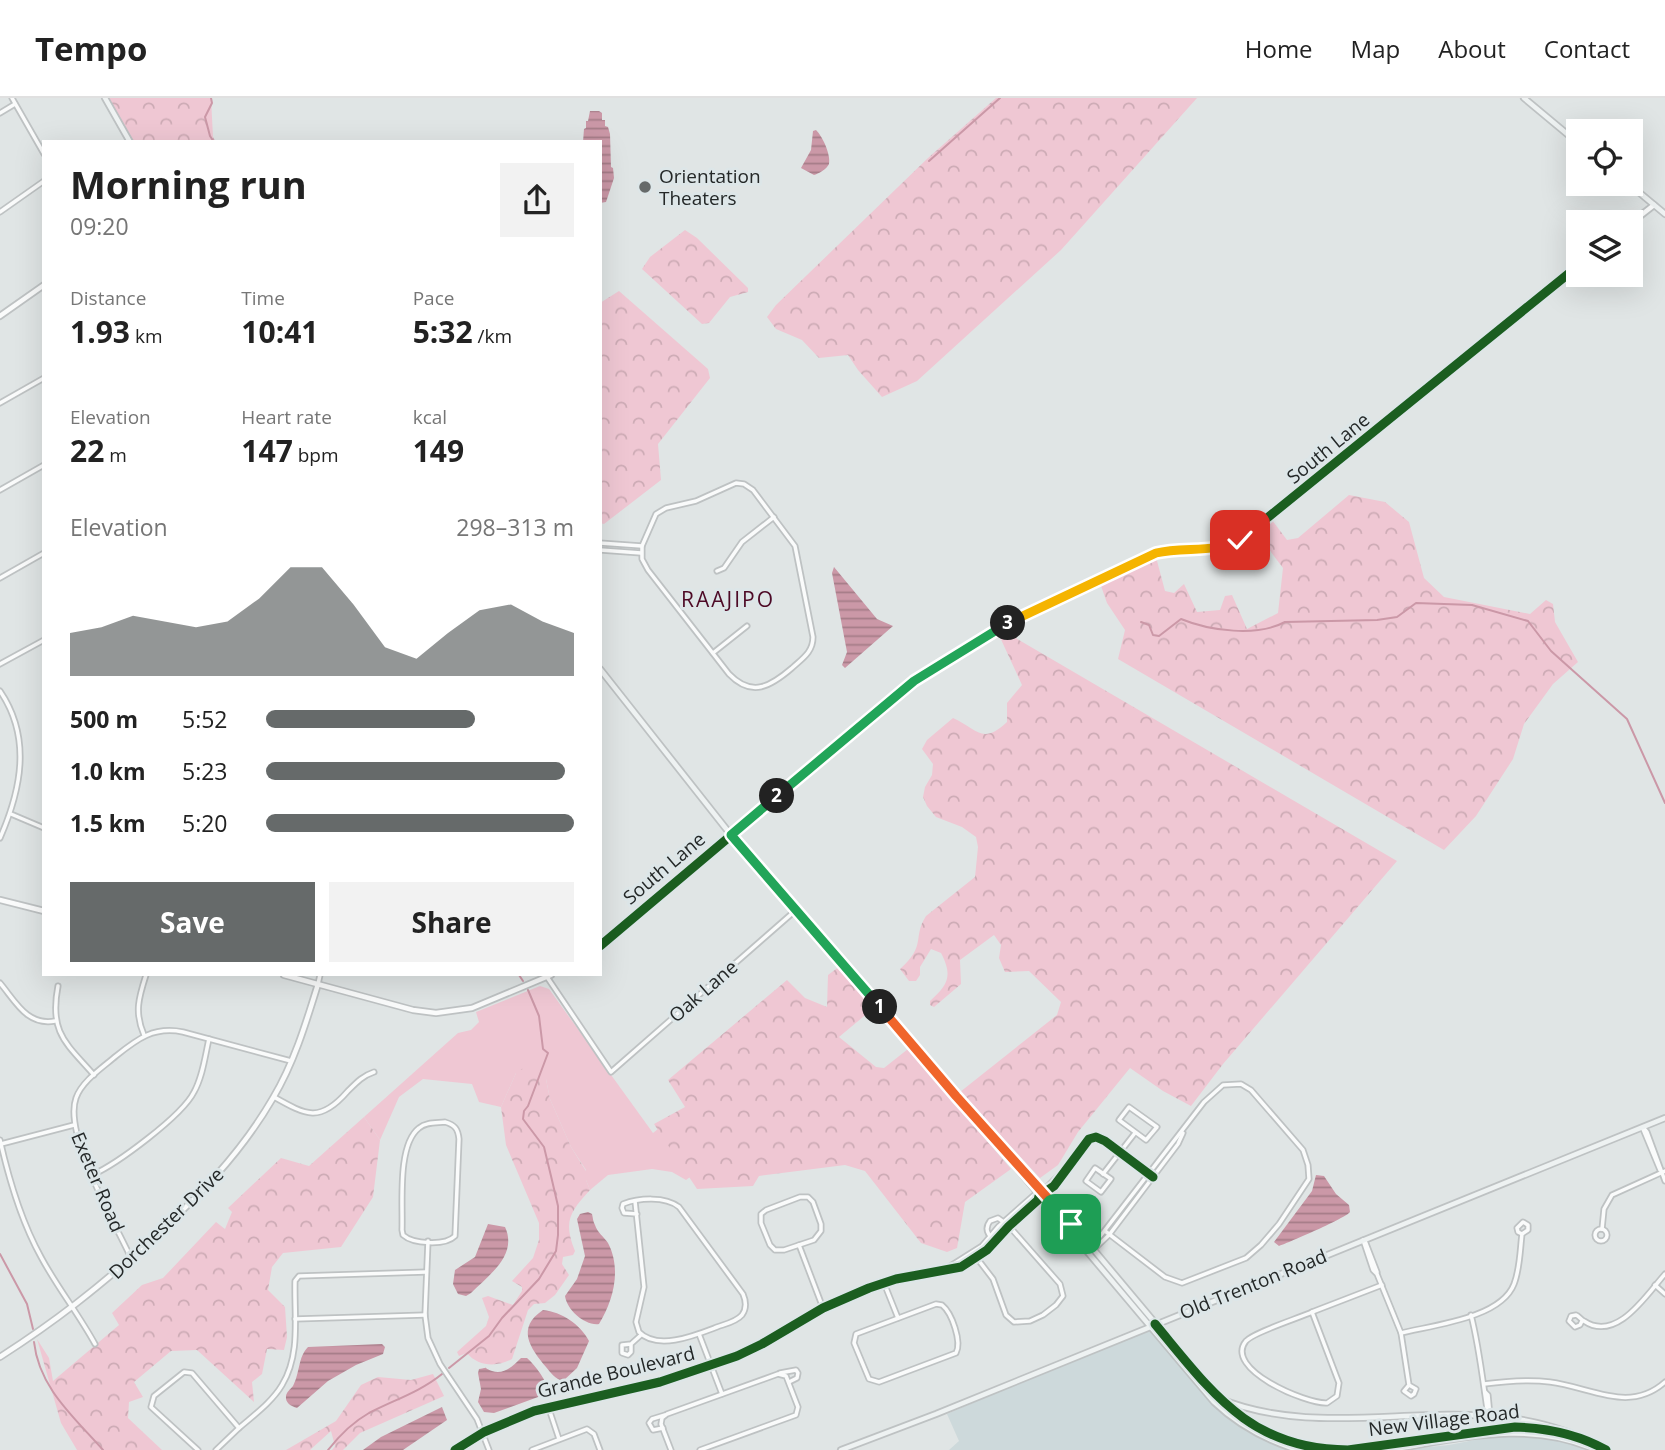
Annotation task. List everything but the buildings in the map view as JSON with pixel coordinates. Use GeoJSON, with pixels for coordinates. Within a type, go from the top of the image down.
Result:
{"type":"FeatureCollection","features":[{"type":"Feature","properties":{"kind":"main road"},"geometry":{"type":"LineString","coordinates":[[105,98],[129,140]]}},
{"type":"Feature","properties":{"kind":"main road"},"geometry":{"type":"LineString","coordinates":[[1524,98],[1566,133]]}},
{"type":"Feature","properties":{"kind":"main road"},"geometry":{"type":"LineString","coordinates":[[1643,196],[1665,214]]}},
{"type":"Feature","properties":{"kind":"main road"},"geometry":{"type":"LineString","coordinates":[[602,672],[731,835],[1042,1192],[1214,1402],[1230,1417],[1260,1436],[1298,1450]]}},
{"type":"Feature","properties":{"kind":"main road","name":"Old Trenton Road"},"geometry":{"type":"LineString","coordinates":[[841,1450],[936,1414],[1665,1118]]}},
{"type":"Feature","properties":{"kind":"main road","name":"New Village Road"},"geometry":{"type":"LineString","coordinates":[[1153,1325],[1217,1398],[1233,1412],[1274,1436],[1296,1444],[1324,1450],[1348,1450],[1490,1431],[1539,1433],[1565,1438],[1596,1450]]}},
{"type":"Feature","properties":{"kind":"main road","name":"New Village Road"},"geometry":{"type":"LineString","coordinates":[[1388,1450],[1515,1427],[1553,1430],[1606,1450]]}},
{"type":"Feature","properties":{"kind":"street"},"geometry":{"type":"LineString","coordinates":[[12,98],[42,151]]}},
{"type":"Feature","properties":{"kind":"street"},"geometry":{"type":"LineString","coordinates":[[0,113],[15,104]]}},
{"type":"Feature","properties":{"kind":"street"},"geometry":{"type":"LineString","coordinates":[[0,212],[42,182]]}},
{"type":"Feature","properties":{"kind":"street"},"geometry":{"type":"LineString","coordinates":[[1643,214],[1654,205]]}},
{"type":"Feature","properties":{"kind":"street","name":"South Lane"},"geometry":{"type":"LineString","coordinates":[[602,944],[902,691],[985,636],[1148,556],[1172,550],[1219,548],[1240,540],[1566,276]]}},
{"type":"Feature","properties":{"kind":"street"},"geometry":{"type":"LineString","coordinates":[[0,316],[42,286]]}},
{"type":"Feature","properties":{"kind":"street"},"geometry":{"type":"LineString","coordinates":[[0,403],[42,379]]}},
{"type":"Feature","properties":{"kind":"street"},"geometry":{"type":"LineString","coordinates":[[0,490],[42,466]]}},
{"type":"Feature","properties":{"kind":"street"},"geometry":{"type":"LineString","coordinates":[[736,483],[749,487],[774,517],[795,546],[813,636],[812,648],[806,657],[778,680],[759,687],[746,686],[734,679],[712,653],[648,570],[641,553],[642,546],[656,514],[661,510],[696,501],[736,483]]}},
{"type":"Feature","properties":{"kind":"street"},"geometry":{"type":"LineString","coordinates":[[717,571],[724,568],[742,542],[774,517]]}},
{"type":"Feature","properties":{"kind":"street"},"geometry":{"type":"LineString","coordinates":[[602,543],[642,546]]}},
{"type":"Feature","properties":{"kind":"street"},"geometry":{"type":"LineString","coordinates":[[602,551],[641,553]]}},
{"type":"Feature","properties":{"kind":"street"},"geometry":{"type":"LineString","coordinates":[[1,568],[2,576],[42,554]]}},
{"type":"Feature","properties":{"kind":"street"},"geometry":{"type":"LineString","coordinates":[[712,653],[747,626]]}},
{"type":"Feature","properties":{"kind":"street"},"geometry":{"type":"LineString","coordinates":[[0,664],[42,641]]}},
{"type":"Feature","properties":{"kind":"street"},"geometry":{"type":"LineString","coordinates":[[0,691],[13,716],[20,748],[20,779],[0,838]]}},
{"type":"Feature","properties":{"kind":"street"},"geometry":{"type":"LineString","coordinates":[[10,814],[42,827]]}},
{"type":"Feature","properties":{"kind":"street"},"geometry":{"type":"LineString","coordinates":[[0,900],[42,910]]}},
{"type":"Feature","properties":{"kind":"street","name":"Oak Lane"},"geometry":{"type":"LineString","coordinates":[[549,976],[611,1072],[796,910]]}},
{"type":"Feature","properties":{"kind":"street"},"geometry":{"type":"LineString","coordinates":[[146,976],[137,1008],[144,1035],[170,1030],[291,1061]]}},
{"type":"Feature","properties":{"kind":"street"},"geometry":{"type":"LineString","coordinates":[[288,976],[413,1010],[445,1013],[472,1008],[549,976]]}},
{"type":"Feature","properties":{"kind":"street","name":"Dorchester Drive"},"geometry":{"type":"LineString","coordinates":[[0,1356],[74,1307],[131,1258],[218,1175],[248,1138],[274,1097],[291,1061],[320,976]]}},
{"type":"Feature","properties":{"kind":"street"},"geometry":{"type":"LineString","coordinates":[[0,983],[31,1018],[42,1023],[55,1021]]}},
{"type":"Feature","properties":{"kind":"street"},"geometry":{"type":"LineString","coordinates":[[58,986],[55,1021],[63,1039],[94,1075]]}},
{"type":"Feature","properties":{"kind":"street","name":"Exeter Road"},"geometry":{"type":"LineString","coordinates":[[131,1258],[92,1175],[74,1125],[75,1100],[84,1084],[144,1035]]}},
{"type":"Feature","properties":{"kind":"street"},"geometry":{"type":"LineString","coordinates":[[92,1175],[119,1161],[187,1103],[198,1085],[209,1039]]}},
{"type":"Feature","properties":{"kind":"street"},"geometry":{"type":"LineString","coordinates":[[274,1097],[299,1111],[321,1113],[336,1105],[358,1080],[374,1072]]}},
{"type":"Feature","properties":{"kind":"street"},"geometry":{"type":"LineString","coordinates":[[1090,1249],[1107,1233],[1178,1144],[1187,1125],[1218,1088],[1229,1083],[1246,1087],[1303,1150],[1310,1172],[1307,1185],[1279,1224],[1251,1254],[1182,1283],[1165,1277],[1107,1233]]}},
{"type":"Feature","properties":{"kind":"street"},"geometry":{"type":"LineString","coordinates":[[1129,1107],[1157,1127],[1146,1140],[1135,1132],[1119,1120],[1129,1107]]}},
{"type":"Feature","properties":{"kind":"street"},"geometry":{"type":"LineString","coordinates":[[445,1122],[458,1131],[459,1139],[454,1236],[449,1241],[428,1241],[411,1241],[403,1235],[405,1154],[408,1141],[419,1128],[445,1122]]}},
{"type":"Feature","properties":{"kind":"street"},"geometry":{"type":"LineString","coordinates":[[74,1125],[1,1142],[18,1205],[39,1254],[95,1344]]}},
{"type":"Feature","properties":{"kind":"street"},"geometry":{"type":"LineString","coordinates":[[1643,1127],[1665,1181]]}},
{"type":"Feature","properties":{"kind":"street"},"geometry":{"type":"LineString","coordinates":[[1103,1174],[1135,1132]]}},
{"type":"Feature","properties":{"kind":"street","name":"Grande Boulevard"},"geometry":{"type":"LineString","coordinates":[[455,1450],[484,1432],[548,1406],[642,1387],[711,1365],[755,1347],[823,1308],[884,1283],[961,1267],[977,1258],[1034,1195],[1054,1186],[1089,1139],[1100,1138],[1120,1152]]}},
{"type":"Feature","properties":{"kind":"street"},"geometry":{"type":"LineString","coordinates":[[1120,1152],[1151,1176]]}},
{"type":"Feature","properties":{"kind":"street"},"geometry":{"type":"LineString","coordinates":[[1095,1168],[1103,1174],[1111,1179],[1101,1192],[1086,1181],[1095,1168]]}},
{"type":"Feature","properties":{"kind":"street"},"geometry":{"type":"LineString","coordinates":[[1602,1229],[1604,1209],[1612,1195],[1663,1171]]}},
{"type":"Feature","properties":{"kind":"street"},"geometry":{"type":"LineString","coordinates":[[802,1197],[811,1199],[821,1231],[814,1240],[799,1245],[781,1251],[772,1248],[760,1221],[763,1212],[802,1197]]}},
{"type":"Feature","properties":{"kind":"street"},"geometry":{"type":"LineString","coordinates":[[635,1201],[637,1214],[644,1287],[636,1322],[641,1335],[668,1340],[699,1334],[739,1318],[745,1307],[743,1294],[679,1206],[666,1200],[635,1201],[625,1203],[622,1208],[626,1214],[637,1214]]}},
{"type":"Feature","properties":{"kind":"street"},"geometry":{"type":"LineString","coordinates":[[973,1253],[993,1279],[1006,1315],[1011,1321],[1030,1321],[1044,1315],[1063,1296],[1062,1286],[1007,1224],[998,1218],[990,1221],[987,1230],[993,1239]]}},
{"type":"Feature","properties":{"kind":"street"},"geometry":{"type":"LineString","coordinates":[[1401,1333],[1471,1315],[1497,1305],[1511,1289],[1517,1275],[1522,1234]]}},
{"type":"Feature","properties":{"kind":"street","name":"Grande Boulevard"},"geometry":{"type":"LineString","coordinates":[[942,1272],[993,1239]]}},
{"type":"Feature","properties":{"kind":"street"},"geometry":{"type":"LineString","coordinates":[[1363,1240],[1401,1333],[1409,1385]]}},
{"type":"Feature","properties":{"kind":"street"},"geometry":{"type":"LineString","coordinates":[[428,1241],[425,1315],[428,1338],[440,1364],[484,1432],[489,1450]]}},
{"type":"Feature","properties":{"kind":"street"},"geometry":{"type":"LineString","coordinates":[[799,1245],[823,1308]]}},
{"type":"Feature","properties":{"kind":"street"},"geometry":{"type":"LineString","coordinates":[[216,1450],[271,1400],[282,1385],[294,1350],[295,1281],[299,1276],[426,1272]]}},
{"type":"Feature","properties":{"kind":"street"},"geometry":{"type":"LineString","coordinates":[[1582,1321],[1604,1326],[1621,1321],[1665,1274]]}},
{"type":"Feature","properties":{"kind":"street"},"geometry":{"type":"LineString","coordinates":[[884,1283],[898,1318]]}},
{"type":"Feature","properties":{"kind":"street"},"geometry":{"type":"LineString","coordinates":[[1312,1312],[1339,1384],[1337,1396],[1327,1403],[1308,1401],[1280,1390],[1255,1371],[1243,1356],[1243,1348],[1250,1338],[1312,1312],[1382,1284]]}},
{"type":"Feature","properties":{"kind":"street"},"geometry":{"type":"LineString","coordinates":[[1655,1285],[1665,1294]]}},
{"type":"Feature","properties":{"kind":"street"},"geometry":{"type":"LineString","coordinates":[[936,1304],[942,1305],[948,1311],[959,1344],[958,1350],[952,1356],[879,1382],[872,1381],[867,1377],[858,1354],[854,1343],[855,1336],[861,1331],[898,1318],[936,1304]]}},
{"type":"Feature","properties":{"kind":"street"},"geometry":{"type":"LineString","coordinates":[[295,1319],[425,1315]]}},
{"type":"Feature","properties":{"kind":"street"},"geometry":{"type":"LineString","coordinates":[[1471,1315],[1490,1431]]}},
{"type":"Feature","properties":{"kind":"street"},"geometry":{"type":"LineString","coordinates":[[699,1334],[722,1394]]}},
{"type":"Feature","properties":{"kind":"street"},"geometry":{"type":"LineString","coordinates":[[631,1344],[641,1335]]}},
{"type":"Feature","properties":{"kind":"street"},"geometry":{"type":"LineString","coordinates":[[663,1428],[653,1430],[649,1423],[652,1419],[796,1370],[797,1378],[789,1382]]}},
{"type":"Feature","properties":{"kind":"street"},"geometry":{"type":"LineString","coordinates":[[198,1450],[151,1407],[154,1396],[181,1373],[192,1373],[239,1428]]}},
{"type":"Feature","properties":{"kind":"street"},"geometry":{"type":"LineString","coordinates":[[700,1450],[793,1417],[798,1407],[786,1376],[778,1374]]}},
{"type":"Feature","properties":{"kind":"street"},"geometry":{"type":"LineString","coordinates":[[1484,1384],[1518,1380],[1548,1381],[1622,1399],[1643,1396],[1665,1382]]}},
{"type":"Feature","properties":{"kind":"street"},"geometry":{"type":"LineString","coordinates":[[548,1406],[559,1439]]}},
{"type":"Feature","properties":{"kind":"street"},"geometry":{"type":"LineString","coordinates":[[667,1414],[661,1421],[671,1450]]}},
{"type":"Feature","properties":{"kind":"street"},"geometry":{"type":"LineString","coordinates":[[532,1450],[584,1429],[594,1434],[600,1450]]}},
{"type":"Feature","properties":{"kind":"shaded area"},"geometry":{"type":"Polygon","coordinates":[[[590,111],[599,111],[610,134],[614,178],[606,202],[602,203],[602,140],[583,140],[590,111]]]}},
{"type":"Feature","properties":{"kind":"shaded area"},"geometry":{"type":"Polygon","coordinates":[[[816,130],[826,146],[829,164],[814,175],[801,168],[811,150],[813,131],[816,130]]]}},
{"type":"Feature","properties":{"kind":"shaded area"},"geometry":{"type":"Polygon","coordinates":[[[834,567],[877,619],[893,626],[845,668],[842,665],[847,652],[832,573],[834,567]]]}},
{"type":"Feature","properties":{"kind":"shaded area"},"geometry":{"type":"Polygon","coordinates":[[[1316,1175],[1324,1176],[1336,1194],[1349,1205],[1350,1212],[1279,1246],[1274,1242],[1312,1191],[1316,1175]]]}},
{"type":"Feature","properties":{"kind":"shaded area"},"geometry":{"type":"Polygon","coordinates":[[[580,1214],[592,1214],[596,1228],[608,1243],[615,1274],[612,1295],[599,1324],[577,1316],[569,1307],[565,1296],[577,1279],[585,1256],[577,1219],[580,1214]]]}},
{"type":"Feature","properties":{"kind":"shaded area"},"geometry":{"type":"Polygon","coordinates":[[[488,1224],[505,1227],[508,1247],[505,1255],[493,1272],[471,1293],[466,1296],[458,1294],[453,1284],[455,1270],[475,1257],[488,1224]]]}},
{"type":"Feature","properties":{"kind":"shaded area"},"geometry":{"type":"Polygon","coordinates":[[[543,1310],[570,1320],[581,1329],[589,1341],[577,1368],[563,1381],[553,1376],[528,1338],[530,1324],[543,1310]]]}},
{"type":"Feature","properties":{"kind":"shaded area"},"geometry":{"type":"Polygon","coordinates":[[[1149,1331],[1154,1333],[1210,1401],[1226,1416],[1259,1438],[1290,1450],[949,1450],[959,1441],[947,1414],[1149,1331]]]}},
{"type":"Feature","properties":{"kind":"shaded area"},"geometry":{"type":"Polygon","coordinates":[[[382,1344],[385,1347],[383,1354],[328,1381],[297,1408],[287,1402],[286,1394],[293,1386],[302,1355],[308,1347],[382,1344]]]}},
{"type":"Feature","properties":{"kind":"shaded area"},"geometry":{"type":"Polygon","coordinates":[[[521,1358],[527,1358],[537,1369],[549,1393],[494,1413],[484,1412],[478,1402],[481,1389],[479,1369],[504,1371],[521,1358]]]}},
{"type":"Feature","properties":{"kind":"shaded area"},"geometry":{"type":"Polygon","coordinates":[[[442,1407],[447,1420],[403,1450],[363,1450],[381,1437],[442,1407]]]}},
{"type":"Feature","properties":{"kind":"shaded area"},"geometry":{"type":"Polygon","coordinates":[[[1500,1435],[1533,1435],[1563,1440],[1592,1450],[1400,1450],[1449,1445],[1500,1435]]]}},
{"type":"Feature","properties":{"kind":"green space"},"geometry":{"type":"Polygon","coordinates":[[[105,98],[211,98],[215,140],[129,140],[105,98]]]}},
{"type":"Feature","properties":{"kind":"green space"},"geometry":{"type":"Polygon","coordinates":[[[996,98],[1197,98],[1061,250],[917,381],[882,397],[848,355],[819,358],[802,340],[776,329],[767,317],[776,305],[928,158],[996,98]]]}},
{"type":"Feature","properties":{"kind":"green space"},"geometry":{"type":"Polygon","coordinates":[[[685,230],[697,238],[748,288],[748,292],[730,297],[709,323],[702,324],[642,269],[650,257],[685,230]]]}},
{"type":"Feature","properties":{"kind":"green space"},"geometry":{"type":"Polygon","coordinates":[[[619,291],[708,369],[710,378],[658,444],[661,480],[604,524],[602,524],[602,302],[619,291]]]}},
{"type":"Feature","properties":{"kind":"green space"},"geometry":{"type":"Polygon","coordinates":[[[1349,495],[1385,502],[1409,522],[1424,578],[1444,597],[1530,614],[1546,600],[1553,604],[1555,622],[1578,662],[1553,684],[1524,724],[1513,759],[1476,816],[1444,850],[1118,659],[1125,630],[1107,603],[1100,583],[1156,557],[1165,591],[1174,593],[1184,584],[1197,612],[1220,610],[1225,596],[1232,595],[1247,629],[1278,613],[1283,568],[1265,544],[1253,544],[1247,559],[1233,561],[1233,552],[1272,520],[1287,540],[1298,538],[1349,495]]]}},
{"type":"Feature","properties":{"kind":"green space"},"geometry":{"type":"Polygon","coordinates":[[[1002,630],[1397,861],[1223,1064],[1191,1106],[1130,1068],[1078,1132],[1058,1165],[1040,1178],[960,1092],[1057,1015],[1061,1002],[1029,971],[1005,972],[999,958],[1001,945],[994,935],[960,960],[961,984],[934,1007],[930,1005],[930,1001],[945,985],[948,974],[941,953],[931,949],[920,967],[920,975],[916,981],[909,981],[900,969],[913,954],[926,916],[975,877],[978,847],[976,837],[962,827],[936,817],[923,797],[932,775],[933,764],[922,749],[927,740],[953,718],[985,734],[1007,722],[1007,703],[1022,685],[998,633],[1002,630]]]}},
{"type":"Feature","properties":{"kind":"green space"},"geometry":{"type":"Polygon","coordinates":[[[840,966],[875,1007],[839,1037],[876,1067],[884,1068],[908,1049],[1011,1169],[965,1202],[957,1248],[947,1252],[921,1243],[865,1171],[845,1165],[759,1176],[753,1186],[697,1189],[654,1124],[685,1107],[668,1080],[787,980],[805,998],[827,1007],[828,975],[840,966]]]}},
{"type":"Feature","properties":{"kind":"green space"},"geometry":{"type":"Polygon","coordinates":[[[540,986],[549,989],[653,1133],[658,1129],[690,1177],[686,1180],[672,1172],[652,1169],[608,1175],[590,1190],[586,1170],[571,1147],[550,1099],[546,1079],[516,1073],[501,1107],[479,1102],[472,1084],[423,1079],[399,1097],[380,1140],[364,1117],[458,1033],[471,1030],[479,1022],[476,1012],[540,986]]]}},
{"type":"Feature","properties":{"kind":"green space"},"geometry":{"type":"Polygon","coordinates":[[[526,1066],[539,1069],[546,1079],[550,1099],[571,1147],[586,1171],[590,1190],[570,1218],[569,1232],[575,1251],[573,1255],[563,1257],[562,1264],[569,1275],[555,1295],[545,1303],[534,1304],[528,1310],[512,1359],[488,1364],[477,1361],[467,1353],[459,1356],[457,1352],[486,1326],[489,1317],[482,1298],[488,1296],[513,1305],[522,1287],[512,1281],[533,1258],[539,1240],[539,1223],[506,1145],[501,1107],[516,1073],[526,1066]]]}},
{"type":"Feature","properties":{"kind":"green space"},"geometry":{"type":"Polygon","coordinates":[[[364,1117],[380,1140],[373,1197],[341,1247],[283,1253],[272,1267],[268,1290],[285,1307],[287,1337],[284,1350],[267,1349],[262,1374],[252,1382],[254,1402],[197,1350],[171,1351],[134,1382],[143,1397],[129,1402],[128,1418],[162,1450],[77,1450],[61,1423],[37,1339],[49,1358],[53,1381],[119,1325],[112,1313],[142,1285],[163,1278],[216,1222],[225,1229],[232,1212],[228,1208],[281,1158],[309,1166],[364,1117]]]}},
{"type":"Feature","properties":{"kind":"green space"},"geometry":{"type":"Polygon","coordinates":[[[433,1374],[444,1396],[360,1433],[343,1450],[332,1450],[335,1446],[331,1431],[310,1450],[286,1450],[336,1421],[361,1385],[378,1377],[411,1380],[433,1374]]]}},
{"type":"Feature","properties":{"kind":"waterway"},"geometry":{"type":"LineString","coordinates":[[211,98],[212,103],[205,117],[213,140]]}},
{"type":"Feature","properties":{"kind":"waterway"},"geometry":{"type":"LineString","coordinates":[[929,161],[1000,98]]}},
{"type":"Feature","properties":{"kind":"waterway"},"geometry":{"type":"LineString","coordinates":[[1141,622],[1149,625],[1153,635],[1159,636],[1181,619],[1206,627],[1247,631],[1274,627],[1285,622],[1377,620],[1397,617],[1416,603],[1472,605],[1528,621],[1551,651],[1627,719],[1665,803]]}},
{"type":"Feature","properties":{"kind":"waterway"},"geometry":{"type":"LineString","coordinates":[[520,976],[523,981]]}},
{"type":"Feature","properties":{"kind":"waterway"},"geometry":{"type":"LineString","coordinates":[[449,1368],[489,1336],[539,1279],[556,1251],[558,1206],[544,1147],[523,1119],[548,1053],[543,1049],[539,1016],[528,990]]}},
{"type":"Feature","properties":{"kind":"waterway"},"geometry":{"type":"LineString","coordinates":[[0,1254],[27,1304],[33,1329]]}},
{"type":"Feature","properties":{"kind":"waterway"},"geometry":{"type":"LineString","coordinates":[[34,1342],[37,1358],[50,1388],[103,1450]]}},
{"type":"Feature","properties":{"kind":"waterway"},"geometry":{"type":"LineString","coordinates":[[328,1450],[363,1417],[416,1391],[442,1374]]}},
{"type":"Feature","properties":{"kind":"cycle path"},"geometry":{"type":"LineString","coordinates":[[602,944],[930,670],[990,633],[1148,556],[1171,551],[1218,548],[1240,540],[1566,276]]}},
{"type":"Feature","properties":{"kind":"cycle path"},"geometry":{"type":"LineString","coordinates":[[455,1450],[484,1432],[534,1411],[660,1382],[737,1356],[823,1308],[869,1288],[896,1279],[961,1267],[987,1250],[1039,1196],[1054,1186],[1089,1139],[1096,1137],[1105,1141],[1153,1177]]}},
{"type":"Feature","properties":{"kind":"cycle path"},"geometry":{"type":"LineString","coordinates":[[1155,1324],[1195,1372],[1236,1412],[1259,1428],[1284,1440],[1314,1447],[1348,1450],[1515,1427],[1562,1433],[1606,1450]]}},
{"type":"Feature","properties":{"kind":"place","name":"Orientation Theaters"},"geometry":{"type":"Point","coordinates":[645,187]}},
{"type":"Feature","properties":{"kind":"district","name":"RAAJIPO"},"geometry":{"type":"Point","coordinates":[728,600]}},
{"type":"Feature","properties":{"kind":"route"},"geometry":{"type":"LineString","coordinates":[[1071,1224],[956,1096],[731,835],[902,691],[985,636],[1148,556],[1172,550],[1219,548],[1240,540]]}}]}
